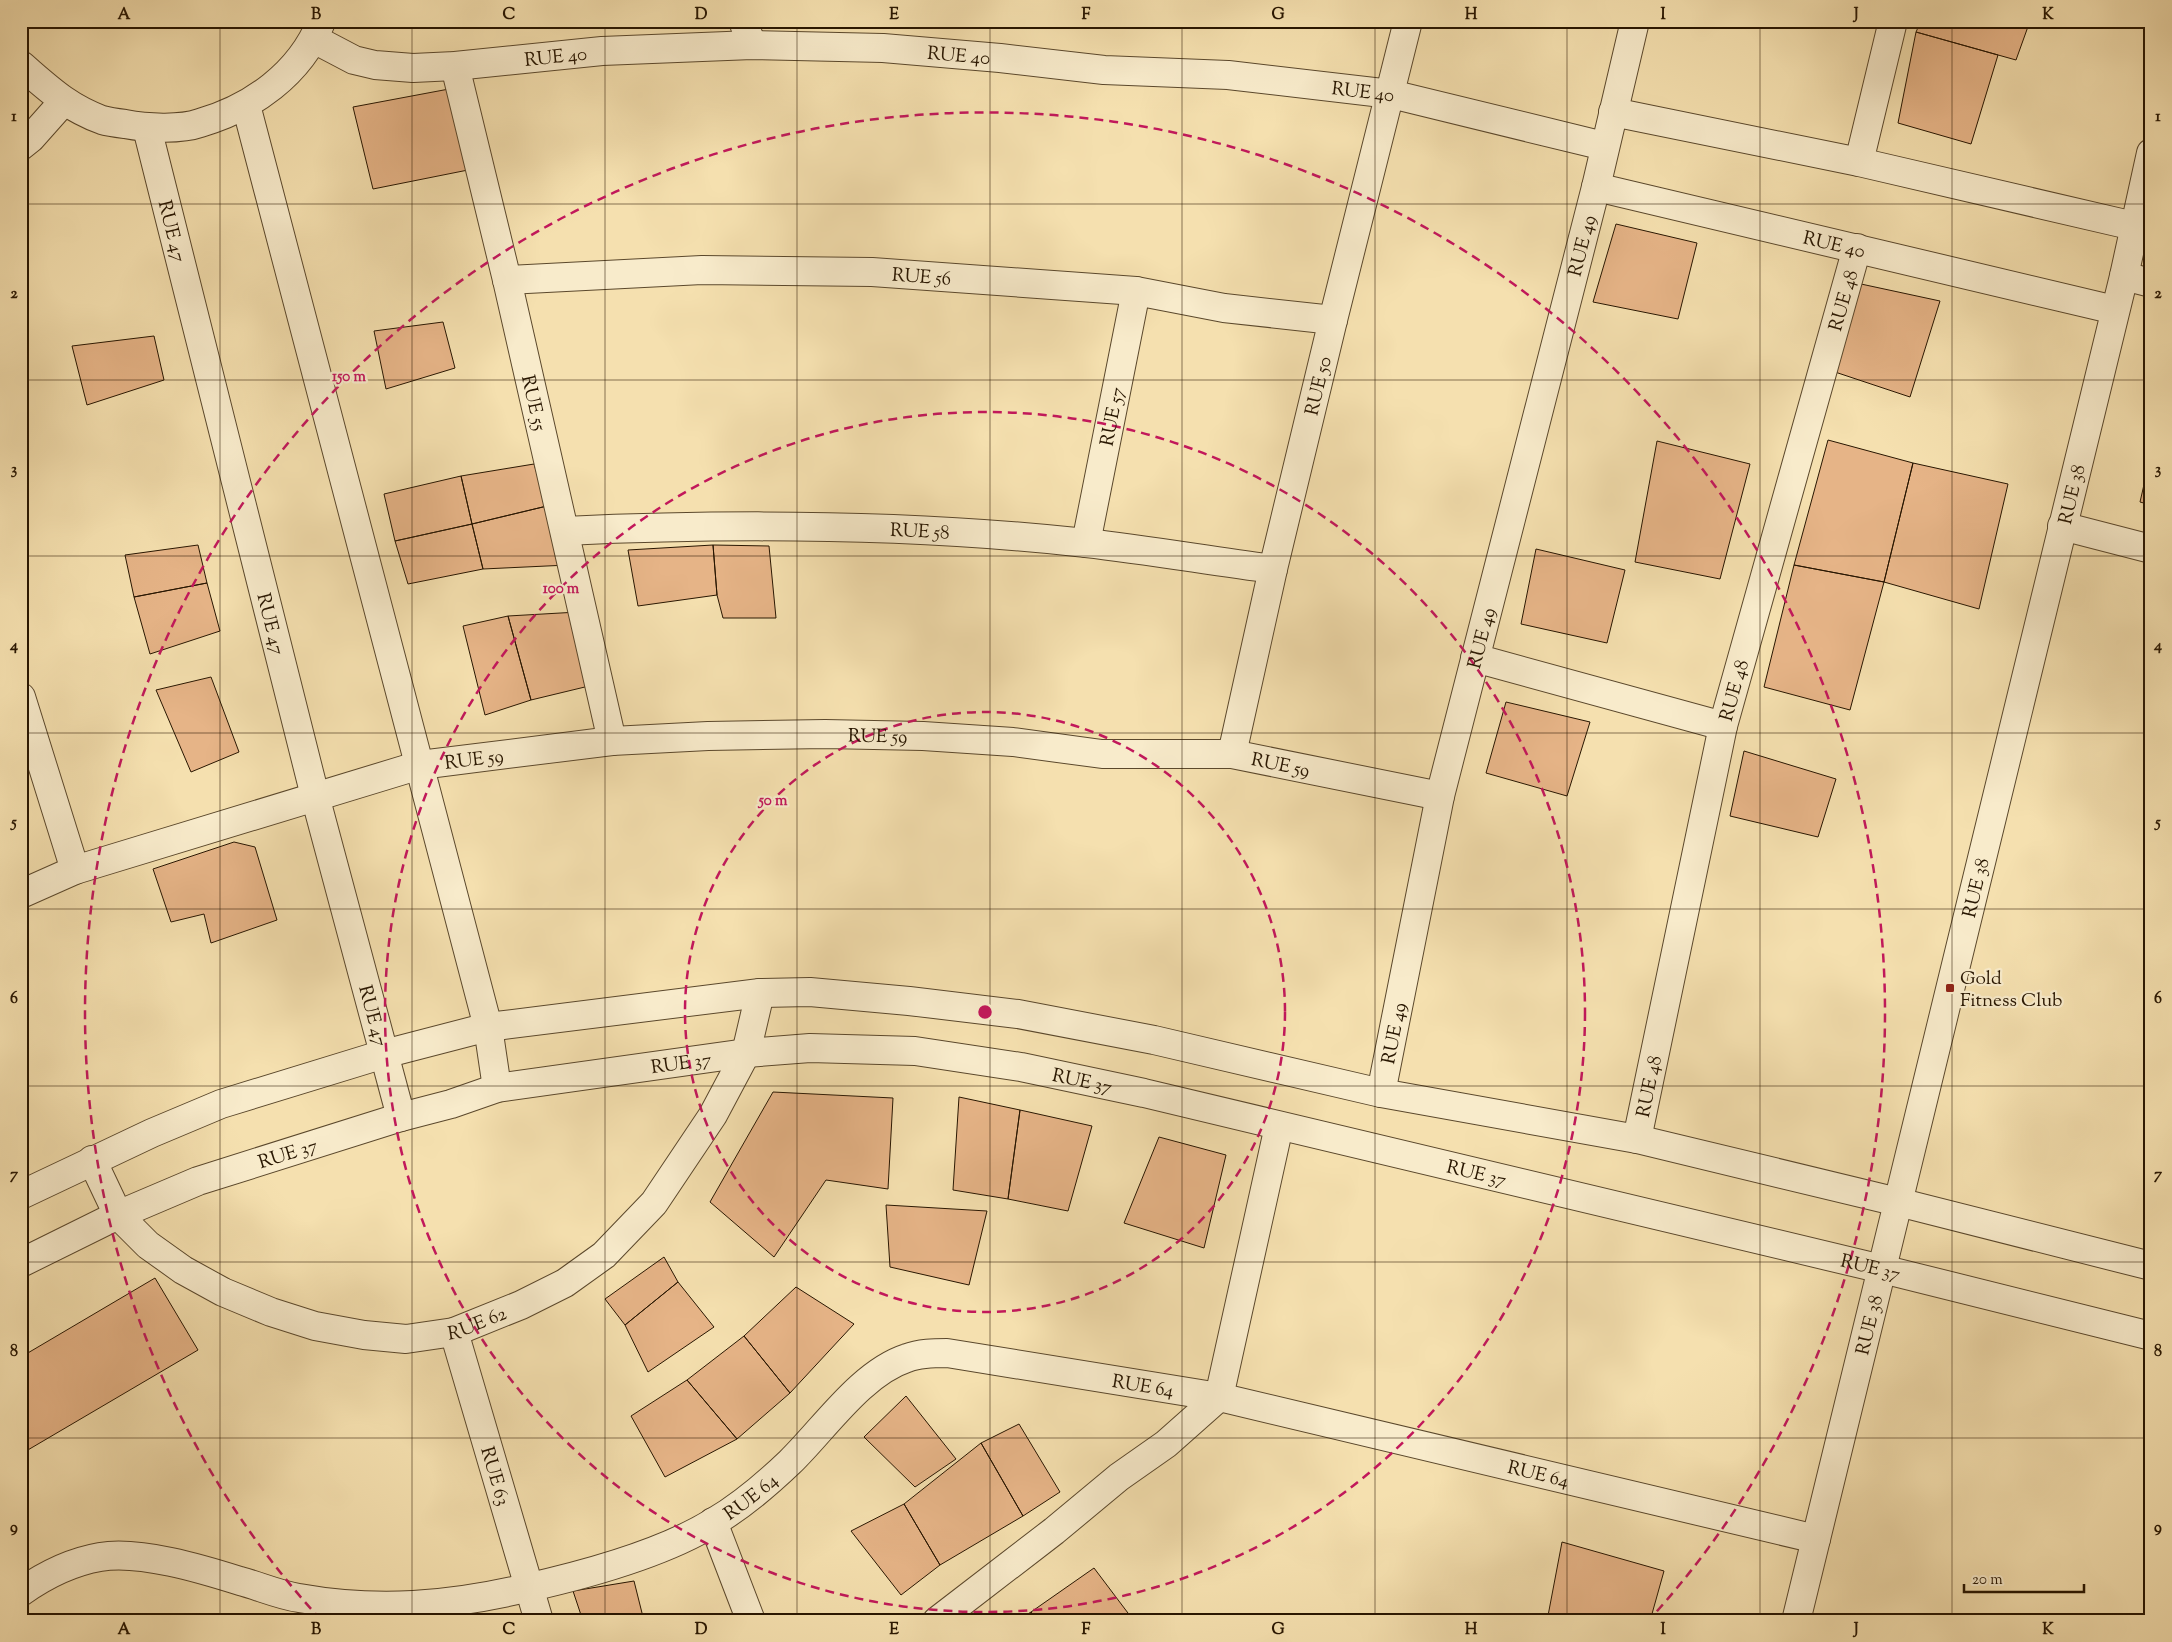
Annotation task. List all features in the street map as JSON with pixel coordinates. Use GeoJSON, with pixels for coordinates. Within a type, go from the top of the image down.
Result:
{"type":"FeatureCollection","features":[{"type":"Feature","properties":{"kind":"street","name":"RUE 50"},"geometry":{"type":"LineString","coordinates":[[1232,754],[1273,569],[1408,21]]}},
{"type":"Feature","properties":{"kind":"street"},"geometry":{"type":"LineString","coordinates":[[1596,187],[1604,146],[1635,21]]}},
{"type":"Feature","properties":{"kind":"street"},"geometry":{"type":"LineString","coordinates":[[1859,162],[1894,21]]}},
{"type":"Feature","properties":{"kind":"street","name":"RUE 40"},"geometry":{"type":"LineString","coordinates":[[317,30],[354,60],[375,65],[413,68],[455,66],[602,51],[747,33],[1104,70],[1228,75],[1391,94],[1604,146]]}},
{"type":"Feature","properties":{"kind":"street"},"geometry":{"type":"LineString","coordinates":[[21,65],[63,102],[104,120],[148,128],[199,124],[246,105],[285,77],[317,30]]}},
{"type":"Feature","properties":{"kind":"street","name":"RUE 55"},"geometry":{"type":"LineString","coordinates":[[455,66],[507,280],[612,741]]}},
{"type":"Feature","properties":{"kind":"street"},"geometry":{"type":"LineString","coordinates":[[21,146],[31,138],[63,102]]}},
{"type":"Feature","properties":{"kind":"street"},"geometry":{"type":"LineString","coordinates":[[246,105],[488,1027],[497,1088]]}},
{"type":"Feature","properties":{"kind":"street"},"geometry":{"type":"LineString","coordinates":[[1613,112],[1859,162],[2134,226]]}},
{"type":"Feature","properties":{"kind":"street","name":"RUE 47"},"geometry":{"type":"LineString","coordinates":[[148,128],[315,796],[401,1117]]}},
{"type":"Feature","properties":{"kind":"street","name":"RUE 38"},"geometry":{"type":"LineString","coordinates":[[1796,1621],[2124,276],[2151,153]]}},
{"type":"Feature","properties":{"kind":"street","name":"RUE 40"},"geometry":{"type":"LineString","coordinates":[[1596,187],[2115,310]]}},
{"type":"Feature","properties":{"kind":"street","name":"RUE 49"},"geometry":{"type":"LineString","coordinates":[[1381,1093],[1440,796],[1596,187]]}},
{"type":"Feature","properties":{"kind":"street","name":"RUE 48"},"geometry":{"type":"LineString","coordinates":[[1637,1139],[1723,726],[1857,248]]}},
{"type":"Feature","properties":{"kind":"street","name":"RUE 56"},"geometry":{"type":"LineString","coordinates":[[507,280],[702,270],[872,272],[1136,291],[1224,308],[1333,320]]}},
{"type":"Feature","properties":{"kind":"street"},"geometry":{"type":"LineString","coordinates":[[2124,276],[2151,283]]}},
{"type":"Feature","properties":{"kind":"street","name":"RUE 57"},"geometry":{"type":"LineString","coordinates":[[1086,543],[1136,291]]}},
{"type":"Feature","properties":{"kind":"street","name":"RUE 58"},"geometry":{"type":"LineString","coordinates":[[565,531],[730,525],[814,526],[982,534],[1086,543],[1273,569]]}},
{"type":"Feature","properties":{"kind":"street"},"geometry":{"type":"LineString","coordinates":[[2062,526],[2151,549]]}},
{"type":"Feature","properties":{"kind":"street"},"geometry":{"type":"LineString","coordinates":[[1475,658],[1723,726]]}},
{"type":"Feature","properties":{"kind":"street"},"geometry":{"type":"LineString","coordinates":[[21,697],[75,870]]}},
{"type":"Feature","properties":{"kind":"street","name":"RUE 59"},"geometry":{"type":"LineString","coordinates":[[21,894],[75,870],[420,765],[612,741],[718,736],[922,736],[1013,742],[1102,754],[1232,754],[1440,796]]}},
{"type":"Feature","properties":{"kind":"street"},"geometry":{"type":"LineString","coordinates":[[21,1195],[92,1160],[221,1104],[384,1054],[488,1027],[760,993],[810,992],[909,1000],[1018,1014],[1154,1040],[1381,1093],[1637,1139],[2151,1266]]}},
{"type":"Feature","properties":{"kind":"street","name":"RUE 62"},"geometry":{"type":"LineString","coordinates":[[92,1160],[118,1215],[148,1245],[183,1270],[223,1292],[271,1312],[314,1326],[364,1335],[406,1339],[454,1332],[521,1305],[565,1283],[604,1255],[654,1203],[713,1115],[746,1053],[760,993]]}},
{"type":"Feature","properties":{"kind":"street","name":"RUE 37"},"geometry":{"type":"LineString","coordinates":[[21,1263],[118,1215],[198,1181],[401,1117],[451,1104],[497,1088],[746,1053],[810,1048],[914,1051],[1021,1067],[1144,1093],[1882,1269],[2151,1336]]}},
{"type":"Feature","properties":{"kind":"street"},"geometry":{"type":"LineString","coordinates":[[937,1621],[1054,1531],[1119,1477],[1166,1444],[1219,1398],[1279,1126]]}},
{"type":"Feature","properties":{"kind":"street","name":"RUE 63"},"geometry":{"type":"LineString","coordinates":[[454,1332],[539,1621]]}},
{"type":"Feature","properties":{"kind":"street","name":"RUE 64"},"geometry":{"type":"LineString","coordinates":[[21,1592],[48,1574],[80,1561],[102,1556],[148,1558],[225,1576],[300,1609],[421,1606],[478,1599],[530,1587],[632,1558],[678,1540],[714,1522],[750,1496],[789,1463],[873,1377],[891,1365],[918,1355],[947,1353],[1219,1398],[1816,1539]]}},
{"type":"Feature","properties":{"kind":"street"},"geometry":{"type":"LineString","coordinates":[[714,1522],[750,1621]]}},
{"type":"Feature","properties":{"kind":"building"},"geometry":{"type":"Polygon","coordinates":[[[1921,21],[2030,21],[2016,60],[1916,32],[1921,21]]]}},
{"type":"Feature","properties":{"kind":"building"},"geometry":{"type":"Polygon","coordinates":[[[1916,32],[1998,55],[1971,144],[1898,123],[1916,32]]]}},
{"type":"Feature","properties":{"kind":"building"},"geometry":{"type":"Polygon","coordinates":[[[449,89],[468,170],[373,189],[353,107],[449,89]]]}},
{"type":"Feature","properties":{"kind":"building"},"geometry":{"type":"Polygon","coordinates":[[[1616,224],[1697,243],[1678,319],[1593,302],[1616,224]]]}},
{"type":"Feature","properties":{"kind":"building"},"geometry":{"type":"Polygon","coordinates":[[[1861,284],[1940,301],[1910,397],[1835,372],[1861,284]]]}},
{"type":"Feature","properties":{"kind":"building"},"geometry":{"type":"Polygon","coordinates":[[[443,322],[455,368],[386,389],[374,331],[443,322]]]}},
{"type":"Feature","properties":{"kind":"building"},"geometry":{"type":"Polygon","coordinates":[[[154,336],[164,380],[87,405],[72,346],[154,336]]]}},
{"type":"Feature","properties":{"kind":"building"},"geometry":{"type":"Polygon","coordinates":[[[1828,440],[1913,463],[1884,582],[1794,565],[1828,440]]]}},
{"type":"Feature","properties":{"kind":"building"},"geometry":{"type":"Polygon","coordinates":[[[1657,441],[1750,464],[1720,579],[1635,562],[1657,441]]]}},
{"type":"Feature","properties":{"kind":"building"},"geometry":{"type":"Polygon","coordinates":[[[2151,454],[2151,505],[2140,502],[2151,454]]]}},
{"type":"Feature","properties":{"kind":"building"},"geometry":{"type":"Polygon","coordinates":[[[1913,463],[2008,484],[1979,609],[1884,582],[1913,463]]]}},
{"type":"Feature","properties":{"kind":"building"},"geometry":{"type":"Polygon","coordinates":[[[534,464],[547,506],[472,524],[461,476],[534,464]]]}},
{"type":"Feature","properties":{"kind":"building"},"geometry":{"type":"Polygon","coordinates":[[[461,476],[472,524],[395,541],[384,494],[461,476]]]}},
{"type":"Feature","properties":{"kind":"building"},"geometry":{"type":"Polygon","coordinates":[[[547,506],[568,565],[483,569],[472,524],[547,506]]]}},
{"type":"Feature","properties":{"kind":"building"},"geometry":{"type":"Polygon","coordinates":[[[472,524],[483,569],[408,584],[395,541],[472,524]]]}},
{"type":"Feature","properties":{"kind":"building"},"geometry":{"type":"Polygon","coordinates":[[[198,545],[207,583],[134,597],[125,555],[198,545]]]}},
{"type":"Feature","properties":{"kind":"building"},"geometry":{"type":"Polygon","coordinates":[[[713,545],[717,595],[638,606],[628,550],[713,545]]]}},
{"type":"Feature","properties":{"kind":"building"},"geometry":{"type":"Polygon","coordinates":[[[713,545],[769,546],[776,618],[723,618],[717,595],[713,545]]]}},
{"type":"Feature","properties":{"kind":"building"},"geometry":{"type":"Polygon","coordinates":[[[1536,549],[1625,570],[1607,643],[1521,624],[1536,549]]]}},
{"type":"Feature","properties":{"kind":"building"},"geometry":{"type":"Polygon","coordinates":[[[1794,565],[1884,582],[1850,710],[1764,687],[1794,565]]]}},
{"type":"Feature","properties":{"kind":"building"},"geometry":{"type":"Polygon","coordinates":[[[207,583],[220,631],[150,654],[134,597],[207,583]]]}},
{"type":"Feature","properties":{"kind":"building"},"geometry":{"type":"Polygon","coordinates":[[[578,612],[589,686],[531,700],[508,616],[578,612]]]}},
{"type":"Feature","properties":{"kind":"building"},"geometry":{"type":"Polygon","coordinates":[[[508,616],[531,700],[485,715],[463,626],[508,616]]]}},
{"type":"Feature","properties":{"kind":"building"},"geometry":{"type":"Polygon","coordinates":[[[211,677],[239,752],[191,772],[156,690],[211,677]]]}},
{"type":"Feature","properties":{"kind":"building"},"geometry":{"type":"Polygon","coordinates":[[[1506,702],[1590,722],[1567,796],[1486,773],[1506,702]]]}},
{"type":"Feature","properties":{"kind":"building"},"geometry":{"type":"Polygon","coordinates":[[[1744,751],[1836,779],[1818,837],[1730,816],[1744,751]]]}},
{"type":"Feature","properties":{"kind":"building"},"geometry":{"type":"Polygon","coordinates":[[[234,842],[255,847],[277,920],[211,943],[204,914],[171,922],[153,869],[234,842]]]}},
{"type":"Feature","properties":{"kind":"building"},"geometry":{"type":"Polygon","coordinates":[[[773,1092],[893,1098],[888,1189],[826,1180],[774,1257],[710,1202],[773,1092]]]}},
{"type":"Feature","properties":{"kind":"building"},"geometry":{"type":"Polygon","coordinates":[[[959,1097],[1020,1110],[1008,1199],[953,1190],[959,1097]]]}},
{"type":"Feature","properties":{"kind":"building"},"geometry":{"type":"Polygon","coordinates":[[[1020,1110],[1092,1126],[1068,1211],[1008,1199],[1020,1110]]]}},
{"type":"Feature","properties":{"kind":"building"},"geometry":{"type":"Polygon","coordinates":[[[1159,1137],[1226,1155],[1204,1248],[1124,1223],[1159,1137]]]}},
{"type":"Feature","properties":{"kind":"building"},"geometry":{"type":"Polygon","coordinates":[[[886,1205],[987,1211],[969,1285],[890,1267],[886,1205]]]}},
{"type":"Feature","properties":{"kind":"building"},"geometry":{"type":"Polygon","coordinates":[[[664,1257],[678,1282],[625,1325],[605,1299],[664,1257]]]}},
{"type":"Feature","properties":{"kind":"building"},"geometry":{"type":"Polygon","coordinates":[[[155,1278],[198,1350],[21,1454],[21,1357],[155,1278]]]}},
{"type":"Feature","properties":{"kind":"building"},"geometry":{"type":"Polygon","coordinates":[[[678,1282],[714,1327],[648,1372],[625,1325],[678,1282]]]}},
{"type":"Feature","properties":{"kind":"building"},"geometry":{"type":"Polygon","coordinates":[[[796,1287],[854,1324],[790,1393],[744,1336],[796,1287]]]}},
{"type":"Feature","properties":{"kind":"building"},"geometry":{"type":"Polygon","coordinates":[[[744,1336],[790,1393],[737,1439],[687,1380],[744,1336]]]}},
{"type":"Feature","properties":{"kind":"building"},"geometry":{"type":"Polygon","coordinates":[[[687,1380],[737,1439],[665,1477],[631,1416],[687,1380]]]}},
{"type":"Feature","properties":{"kind":"building"},"geometry":{"type":"Polygon","coordinates":[[[906,1396],[956,1459],[915,1487],[864,1437],[906,1396]]]}},
{"type":"Feature","properties":{"kind":"building"},"geometry":{"type":"Polygon","coordinates":[[[1019,1424],[1060,1492],[1023,1516],[981,1443],[1019,1424]]]}},
{"type":"Feature","properties":{"kind":"building"},"geometry":{"type":"Polygon","coordinates":[[[981,1443],[1023,1516],[940,1565],[904,1504],[981,1443]]]}},
{"type":"Feature","properties":{"kind":"building"},"geometry":{"type":"Polygon","coordinates":[[[904,1504],[940,1565],[901,1595],[851,1531],[904,1504]]]}},
{"type":"Feature","properties":{"kind":"building"},"geometry":{"type":"Polygon","coordinates":[[[1562,1542],[1664,1571],[1650,1621],[1547,1621],[1562,1542]]]}},
{"type":"Feature","properties":{"kind":"building"},"geometry":{"type":"Polygon","coordinates":[[[1094,1568],[1134,1621],[1037,1621],[1031,1612],[1094,1568]]]}},
{"type":"Feature","properties":{"kind":"building"},"geometry":{"type":"Polygon","coordinates":[[[634,1581],[644,1621],[583,1621],[573,1591],[634,1581]]]}},
{"type":"Feature","properties":{"kind":"building"},"geometry":{"type":"Polygon","coordinates":[[[1031,1612],[1037,1621],[1017,1621],[1031,1612]]]}},
{"type":"Feature","properties":{"kind":"building"},"geometry":{"type":"Polygon","coordinates":[[[521,1616],[523,1621],[472,1620],[521,1616]]]}},
{"type":"Feature","properties":{"kind":"place","name":"Gold Fitness Club"},"geometry":{"type":"Point","coordinates":[1950,988]}}]}
